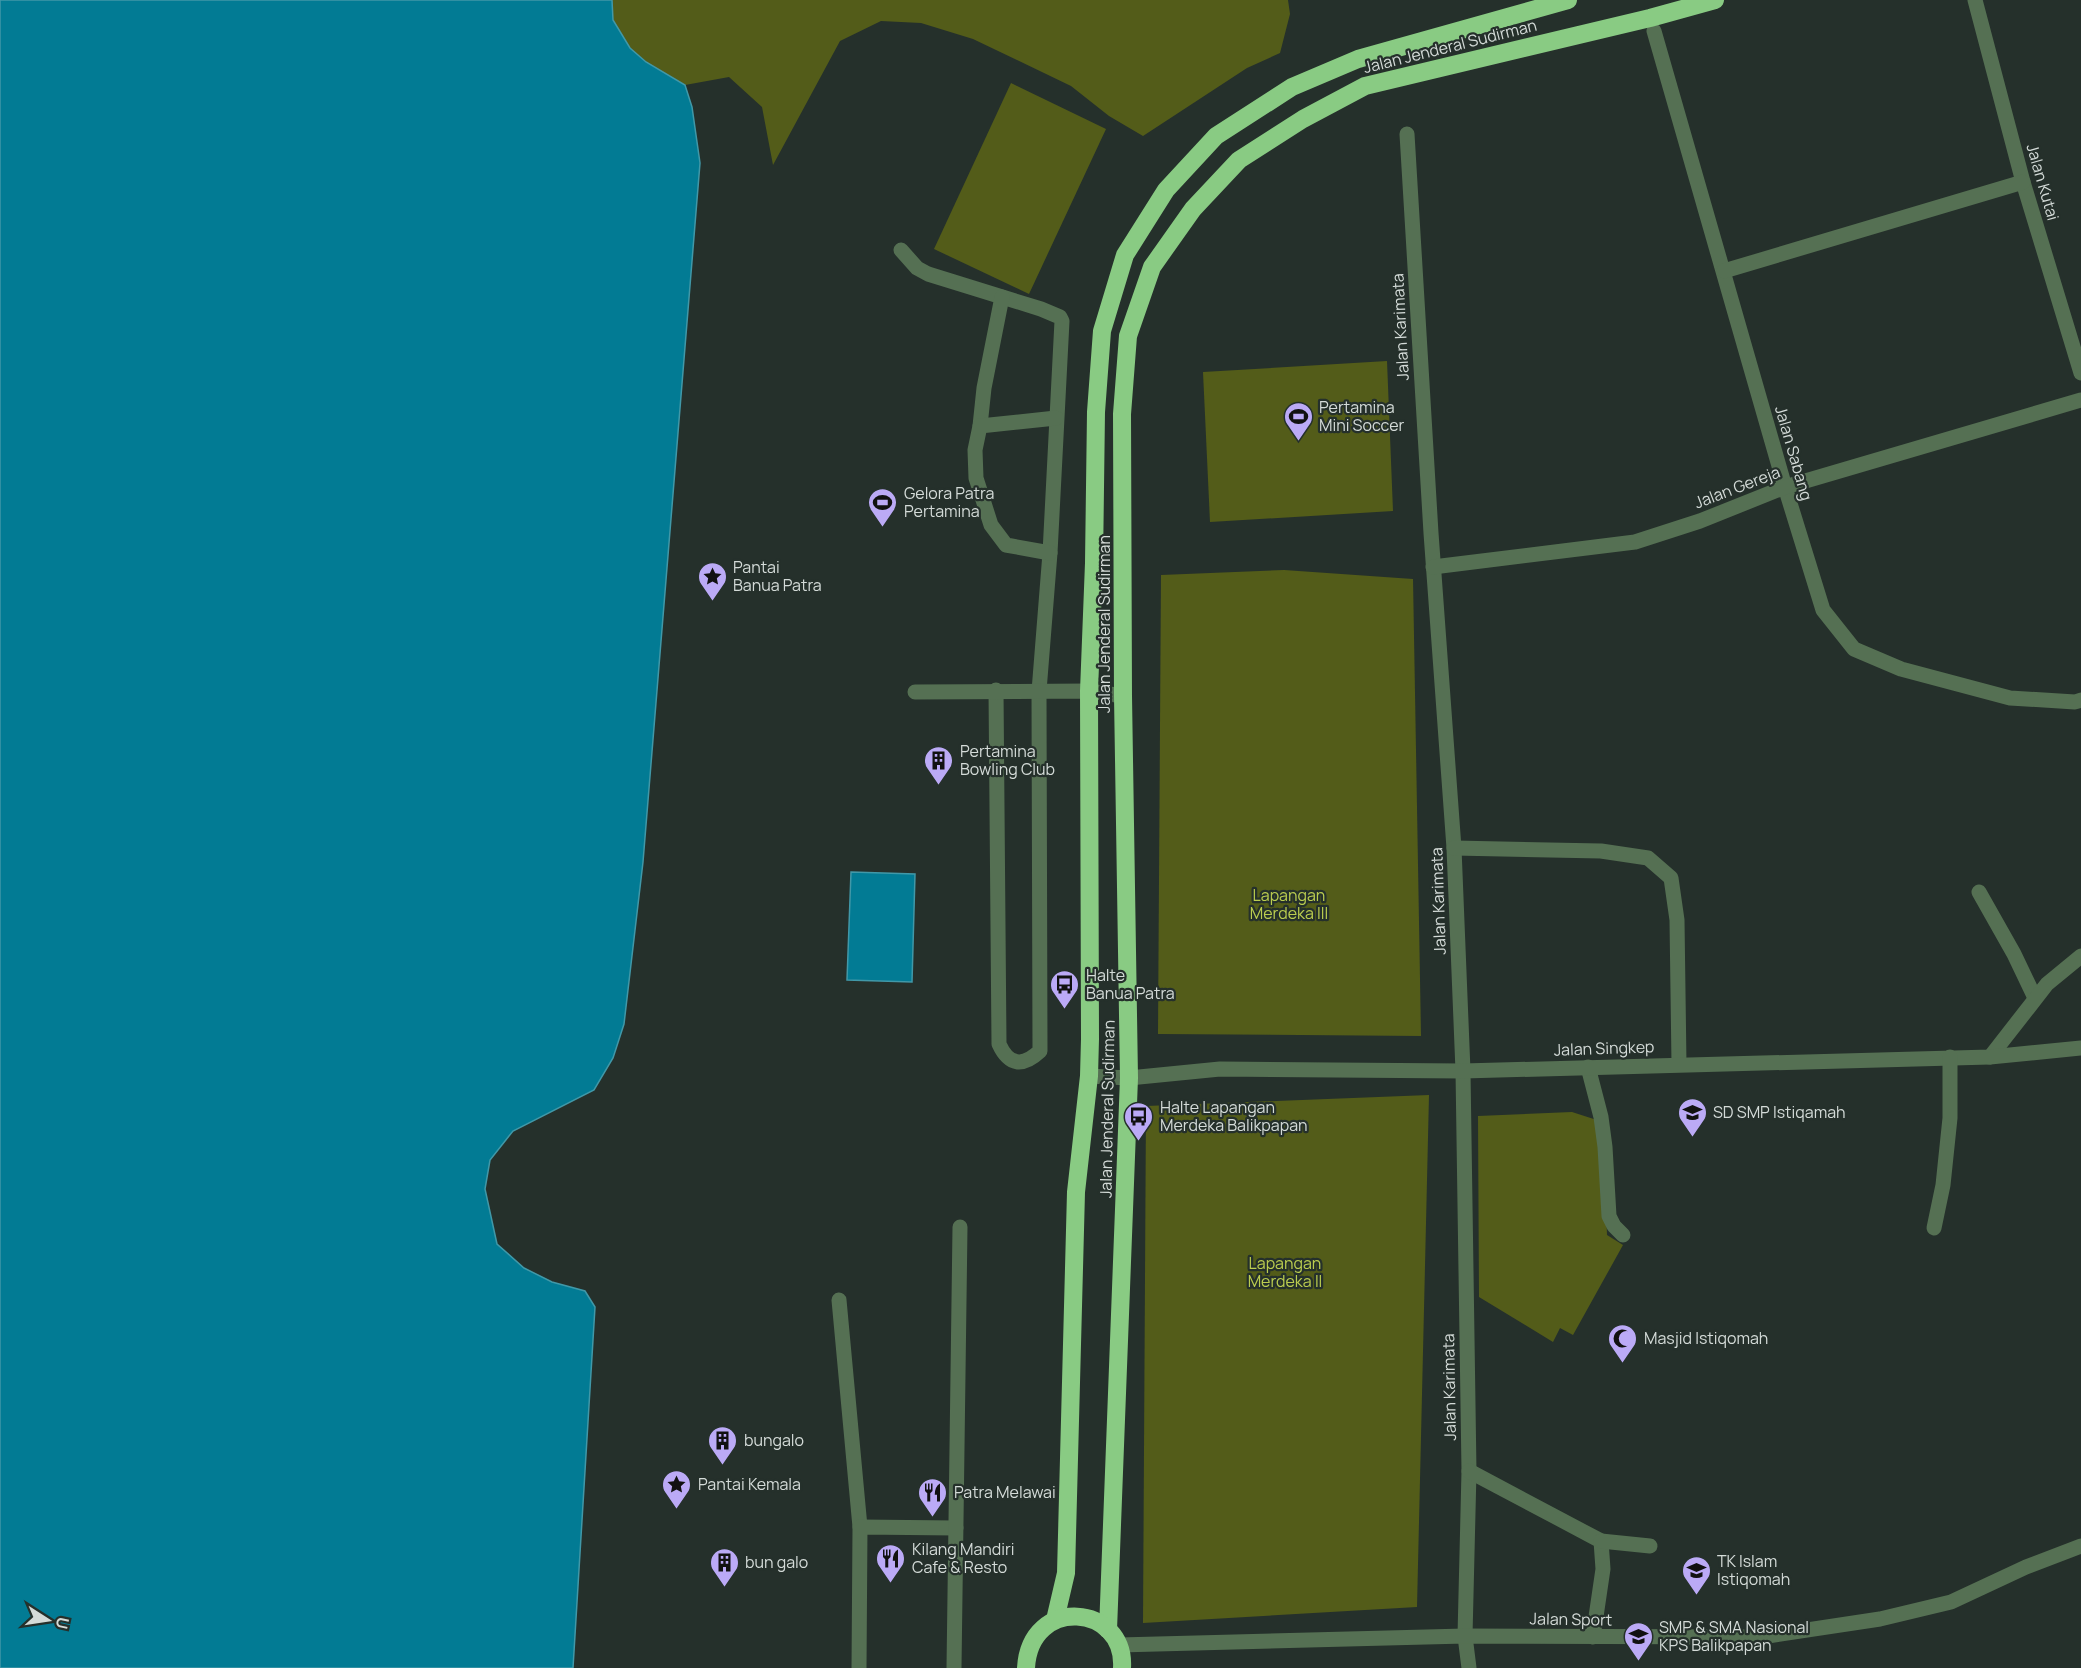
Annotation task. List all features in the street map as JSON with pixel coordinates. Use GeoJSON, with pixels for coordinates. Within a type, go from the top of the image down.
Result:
{"type":"FeatureCollection","features":[{"type":"Feature","properties":{"kind":"highway","name":"Jalan Jenderal Sudirman"},"geometry":{"type":"LineString","coordinates":[[1055,1620],[1066,1573],[1076,1192],[1089,1076],[1089,691],[1096,412],[1102,330],[1125,255],[1166,190],[1216,136],[1292,87],[1358,59],[1568,0]]}},
{"type":"Feature","properties":{"kind":"highway","name":"Jalan Jenderal Sudirman"},"geometry":{"type":"LineString","coordinates":[[1108,1629],[1129,1078],[1123,696],[1122,414],[1128,336],[1152,267],[1193,209],[1239,160],[1303,118],[1365,86],[1650,18],[1715,0]]}},
{"type":"Feature","properties":{"kind":"highway"},"geometry":{"type":"LineString","coordinates":[[1026,1668],[1027,1654],[1042,1628],[1055,1620],[1069,1616],[1097,1621],[1108,1629],[1119,1645],[1122,1668]]}},
{"type":"Feature","properties":{"kind":"street","name":"Jalan Kutai"},"geometry":{"type":"LineString","coordinates":[[1975,0],[2023,182],[2081,373]]}},
{"type":"Feature","properties":{"kind":"street","name":"Jalan Sabang"},"geometry":{"type":"LineString","coordinates":[[1654,31],[1785,487],[1823,610],[1854,649],[1901,669],[2010,698],[2075,702],[2081,700]]}},
{"type":"Feature","properties":{"kind":"street","name":"Jalan Karimata"},"geometry":{"type":"LineString","coordinates":[[1407,135],[1433,567],[1454,848],[1463,1071],[1469,1471],[1465,1636],[1469,1668]]}},
{"type":"Feature","properties":{"kind":"street"},"geometry":{"type":"LineString","coordinates":[[1724,271],[2023,182]]}},
{"type":"Feature","properties":{"kind":"street"},"geometry":{"type":"LineString","coordinates":[[900,250],[917,268],[928,274],[1048,312],[1060,317],[1062,321],[1050,553],[1039,691],[1040,1051],[1030,1061],[1011,1061],[1004,1056],[999,1044],[996,690]]}},
{"type":"Feature","properties":{"kind":"street"},"geometry":{"type":"LineString","coordinates":[[1002,297],[984,388],[975,450],[976,478],[991,525],[1006,545],[1050,553]]}},
{"type":"Feature","properties":{"kind":"street","name":"Jalan Gereja"},"geometry":{"type":"LineString","coordinates":[[1433,567],[1635,542],[1700,521],[1785,487],[2081,400]]}},
{"type":"Feature","properties":{"kind":"street"},"geometry":{"type":"LineString","coordinates":[[980,426],[1056,418]]}},
{"type":"Feature","properties":{"kind":"street"},"geometry":{"type":"LineString","coordinates":[[915,692],[1089,691],[1123,696]]}},
{"type":"Feature","properties":{"kind":"street"},"geometry":{"type":"LineString","coordinates":[[1454,848],[1601,851],[1648,858],[1671,878],[1677,920],[1679,1064]]}},
{"type":"Feature","properties":{"kind":"street"},"geometry":{"type":"LineString","coordinates":[[1979,892],[2014,954],[2035,998]]}},
{"type":"Feature","properties":{"kind":"street"},"geometry":{"type":"LineString","coordinates":[[1990,1057],[2047,984],[2081,956]]}},
{"type":"Feature","properties":{"kind":"street","name":"Jalan Singkep"},"geometry":{"type":"LineString","coordinates":[[1089,1076],[1129,1078],[1220,1069],[1463,1071],[1990,1057],[2081,1048]]}},
{"type":"Feature","properties":{"kind":"street"},"geometry":{"type":"LineString","coordinates":[[1934,1228],[1943,1185],[1950,1118],[1950,1058]]}},
{"type":"Feature","properties":{"kind":"street"},"geometry":{"type":"LineString","coordinates":[[1588,1067],[1601,1117],[1609,1216],[1614,1226],[1623,1235]]}},
{"type":"Feature","properties":{"kind":"street"},"geometry":{"type":"LineString","coordinates":[[954,1668],[960,1227]]}},
{"type":"Feature","properties":{"kind":"street"},"geometry":{"type":"LineString","coordinates":[[839,1300],[860,1527],[859,1668]]}},
{"type":"Feature","properties":{"kind":"street"},"geometry":{"type":"LineString","coordinates":[[1469,1471],[1601,1541],[1650,1546]]}},
{"type":"Feature","properties":{"kind":"street"},"geometry":{"type":"LineString","coordinates":[[860,1527],[956,1528]]}},
{"type":"Feature","properties":{"kind":"street"},"geometry":{"type":"LineString","coordinates":[[1593,1637],[1602,1569],[1601,1541]]}},
{"type":"Feature","properties":{"kind":"street","name":"Jalan Sport"},"geometry":{"type":"LineString","coordinates":[[1119,1645],[1465,1636],[1761,1637],[1880,1619],[1951,1602],[2026,1567],[2081,1546]]}},
{"type":"Feature","properties":{"kind":"green space"},"geometry":{"type":"Polygon","coordinates":[[[612,0],[1288,0],[1290,14],[1280,53],[1247,68],[1143,136],[1109,116],[1071,86],[973,39],[921,23],[881,21],[840,41],[773,165],[762,107],[729,77],[685,85],[646,62],[630,48],[613,20],[612,0]]]}},
{"type":"Feature","properties":{"kind":"green space"},"geometry":{"type":"Polygon","coordinates":[[[1011,83],[1106,129],[1029,294],[934,249],[1011,83]]]}},
{"type":"Feature","properties":{"kind":"green space","name":"Pertamina Mini Soccer"},"geometry":{"type":"Polygon","coordinates":[[[1387,361],[1393,511],[1210,522],[1203,372],[1387,361]]]}},
{"type":"Feature","properties":{"kind":"green space","name":"Lapangan Merdeka III"},"geometry":{"type":"Polygon","coordinates":[[[1284,570],[1413,579],[1421,1036],[1158,1034],[1161,575],[1284,570]]]}},
{"type":"Feature","properties":{"kind":"green space","name":"Lapangan Merdeka II"},"geometry":{"type":"Polygon","coordinates":[[[1429,1095],[1417,1607],[1143,1623],[1146,1106],[1429,1095]]]}},
{"type":"Feature","properties":{"kind":"green space"},"geometry":{"type":"Polygon","coordinates":[[[1572,1112],[1603,1122],[1607,1235],[1623,1245],[1573,1335],[1560,1328],[1553,1342],[1479,1297],[1478,1116],[1572,1112]]]}},
{"type":"Feature","properties":{"kind":"water"},"geometry":{"type":"Polygon","coordinates":[[[0,0],[612,0],[613,20],[630,48],[646,62],[685,85],[692,107],[700,163],[643,862],[624,1024],[613,1058],[594,1090],[513,1131],[490,1160],[485,1189],[497,1244],[524,1268],[552,1282],[585,1291],[595,1307],[573,1668],[0,1668],[0,0]]]}},
{"type":"Feature","properties":{"kind":"water"},"geometry":{"type":"Polygon","coordinates":[[[851,872],[915,874],[912,982],[847,980],[851,872]]]}},
{"type":"Feature","properties":{"kind":"place","name":"Pertamina Mini Soccer"},"geometry":{"type":"Point","coordinates":[1298,442]}},
{"type":"Feature","properties":{"kind":"place","name":"Gelora Patra Pertamina"},"geometry":{"type":"Point","coordinates":[883,528]}},
{"type":"Feature","properties":{"kind":"place","name":"Pantai Banua Patra"},"geometry":{"type":"Point","coordinates":[712,602]}},
{"type":"Feature","properties":{"kind":"place","name":"Pertamina Bowling Club"},"geometry":{"type":"Point","coordinates":[939,786]}},
{"type":"Feature","properties":{"kind":"place","name":"Halte Banua Patra"},"geometry":{"type":"Point","coordinates":[1065,1010]}},
{"type":"Feature","properties":{"kind":"place","name":"SD SMP Istiqamah"},"geometry":{"type":"Point","coordinates":[1692,1138]}},
{"type":"Feature","properties":{"kind":"place","name":"Halte Lapangan Merdeka Balikpapan"},"geometry":{"type":"Point","coordinates":[1139,1142]}},
{"type":"Feature","properties":{"kind":"place","name":"Masjid Istiqomah"},"geometry":{"type":"Point","coordinates":[1623,1364]}},
{"type":"Feature","properties":{"kind":"place","name":"bungalo"},"geometry":{"type":"Point","coordinates":[723,1466]}},
{"type":"Feature","properties":{"kind":"place","name":"Pantai Kemala"},"geometry":{"type":"Point","coordinates":[677,1510]}},
{"type":"Feature","properties":{"kind":"place","name":"Patra Melawai"},"geometry":{"type":"Point","coordinates":[933,1518]}},
{"type":"Feature","properties":{"kind":"place","name":"Kilang Mandiri Cafe & Resto"},"geometry":{"type":"Point","coordinates":[891,1584]}},
{"type":"Feature","properties":{"kind":"place","name":"bun galo"},"geometry":{"type":"Point","coordinates":[724,1588]}},
{"type":"Feature","properties":{"kind":"place","name":"TK Islam Istiqomah"},"geometry":{"type":"Point","coordinates":[1696,1596]}},
{"type":"Feature","properties":{"kind":"place","name":"SMP & SMA Nasional KPS Balikpapan"},"geometry":{"type":"Point","coordinates":[1638,1662]}}]}
